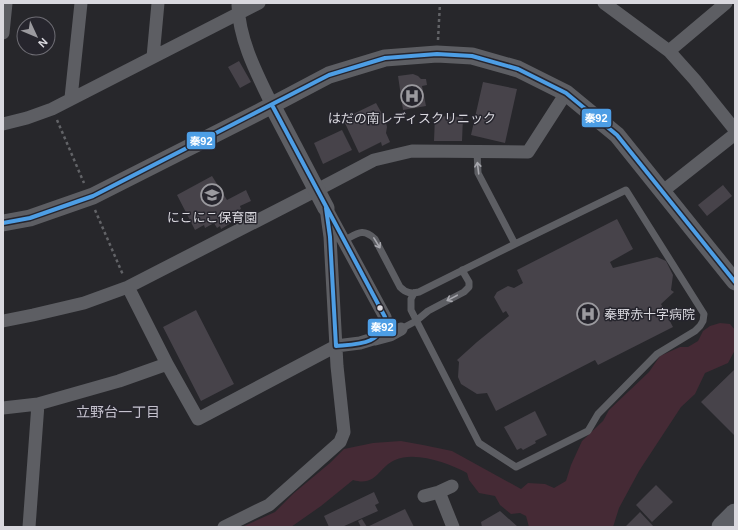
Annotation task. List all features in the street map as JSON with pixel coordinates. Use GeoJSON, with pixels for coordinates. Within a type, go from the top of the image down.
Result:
{"type":"FeatureCollection","features":[{"type":"Feature","properties":{"kind":"main road"},"geometry":{"type":"LineString","coordinates":[[722,527],[735,514]]}},
{"type":"Feature","properties":{"kind":"street"},"geometry":{"type":"LineString","coordinates":[[3,33],[6,3]]}},
{"type":"Feature","properties":{"kind":"street"},"geometry":{"type":"LineString","coordinates":[[72,98],[81,3]]}},
{"type":"Feature","properties":{"kind":"street"},"geometry":{"type":"LineString","coordinates":[[153,58],[158,3]]}},
{"type":"Feature","properties":{"kind":"street"},"geometry":{"type":"LineString","coordinates":[[3,124],[27,118],[52,108],[153,58],[238,8],[258,3]]}},
{"type":"Feature","properties":{"kind":"street"},"geometry":{"type":"LineString","coordinates":[[669,51],[726,3]]}},
{"type":"Feature","properties":{"kind":"street"},"geometry":{"type":"LineString","coordinates":[[607,4],[669,51],[695,80],[735,130]]}},
{"type":"Feature","properties":{"kind":"street"},"geometry":{"type":"LineString","coordinates":[[238,8],[240,27],[251,58],[272,105],[385,317],[386,324],[381,333],[377,337],[368,341]]}},
{"type":"Feature","properties":{"kind":"street"},"geometry":{"type":"LineString","coordinates":[[3,223],[30,218],[93,196],[329,75],[385,58],[437,54],[472,56],[518,69],[566,93],[617,135],[735,282]]}},
{"type":"Feature","properties":{"kind":"street"},"geometry":{"type":"LineString","coordinates":[[3,321],[84,303],[128,286],[374,160],[412,151],[528,152],[566,93]]}},
{"type":"Feature","properties":{"kind":"street"},"geometry":{"type":"LineString","coordinates":[[663,191],[735,134]]}},
{"type":"Feature","properties":{"kind":"street"},"geometry":{"type":"LineString","coordinates":[[224,527],[269,505],[340,442],[344,432],[336,366],[330,237],[326,208]]}},
{"type":"Feature","properties":{"kind":"street"},"geometry":{"type":"LineString","coordinates":[[128,286],[167,364],[198,419],[336,346],[368,341],[390,335],[402,329]]}},
{"type":"Feature","properties":{"kind":"street"},"geometry":{"type":"LineString","coordinates":[[3,408],[38,404],[119,381],[167,364]]}},
{"type":"Feature","properties":{"kind":"street"},"geometry":{"type":"LineString","coordinates":[[29,527],[38,404]]}},
{"type":"Feature","properties":{"kind":"street"},"geometry":{"type":"LineString","coordinates":[[424,496],[439,492],[452,486]]}},
{"type":"Feature","properties":{"kind":"street"},"geometry":{"type":"LineString","coordinates":[[439,492],[453,527]]}},
{"type":"Feature","properties":{"kind":"lane"},"geometry":{"type":"LineString","coordinates":[[478,151],[478,173],[515,244]]}},
{"type":"Feature","properties":{"kind":"lane"},"geometry":{"type":"LineString","coordinates":[[345,240],[361,232],[369,233],[375,239],[400,287],[404,291],[414,293],[419,292],[626,190],[704,314],[703,321],[695,331],[657,354],[598,414],[588,431],[516,468],[479,442],[411,310],[410,299],[414,293]]}},
{"type":"Feature","properties":{"kind":"lane"},"geometry":{"type":"LineString","coordinates":[[402,329],[416,321],[428,311],[464,292],[469,287],[469,282],[462,270]]}},
{"type":"Feature","properties":{"kind":"path"},"geometry":{"type":"LineString","coordinates":[[438,42],[440,3]]}},
{"type":"Feature","properties":{"kind":"path"},"geometry":{"type":"LineString","coordinates":[[52,108],[86,186]]}},
{"type":"Feature","properties":{"kind":"path"},"geometry":{"type":"LineString","coordinates":[[94,209],[128,286]]}},
{"type":"Feature","properties":{"kind":"shaded area"},"geometry":{"type":"Polygon","coordinates":[[[720,323],[730,324],[735,330],[735,350],[728,363],[705,373],[695,394],[681,407],[639,471],[619,508],[613,527],[529,527],[526,516],[520,513],[511,514],[500,505],[495,496],[479,493],[469,480],[467,473],[451,465],[432,459],[412,457],[395,460],[389,463],[377,475],[367,481],[353,480],[321,506],[291,527],[242,527],[275,512],[294,493],[330,463],[344,449],[373,443],[401,441],[452,451],[521,489],[528,483],[545,484],[554,488],[566,481],[571,465],[582,441],[603,421],[609,410],[649,372],[660,356],[680,347],[688,347],[698,341],[703,331],[710,326],[720,323]]]}},
{"type":"Feature","properties":{"kind":"building"},"geometry":{"type":"Polygon","coordinates":[[[239,61],[251,82],[240,88],[228,67],[239,61]]]}},
{"type":"Feature","properties":{"kind":"building","name":"はだの南レディスクリニック"},"geometry":{"type":"Polygon","coordinates":[[[413,74],[421,79],[426,79],[427,85],[422,86],[426,106],[403,110],[398,76],[413,74]]]}},
{"type":"Feature","properties":{"kind":"building"},"geometry":{"type":"Polygon","coordinates":[[[483,82],[517,89],[505,143],[471,135],[483,82]]]}},
{"type":"Feature","properties":{"kind":"building"},"geometry":{"type":"Polygon","coordinates":[[[376,103],[385,119],[387,127],[386,133],[390,142],[382,146],[381,142],[359,153],[343,119],[376,103]]]}},
{"type":"Feature","properties":{"kind":"building"},"geometry":{"type":"Polygon","coordinates":[[[435,116],[463,117],[462,141],[434,141],[435,116]]]}},
{"type":"Feature","properties":{"kind":"building"},"geometry":{"type":"Polygon","coordinates":[[[342,130],[352,150],[323,164],[314,143],[342,130]]]}},
{"type":"Feature","properties":{"kind":"building"},"geometry":{"type":"Polygon","coordinates":[[[212,176],[227,200],[246,190],[251,201],[240,206],[241,209],[227,216],[231,223],[221,229],[220,226],[217,228],[214,223],[205,228],[204,225],[195,230],[177,195],[212,176]]]}},
{"type":"Feature","properties":{"kind":"building"},"geometry":{"type":"Polygon","coordinates":[[[723,185],[732,196],[707,216],[698,205],[723,185]]]}},
{"type":"Feature","properties":{"kind":"building","name":"秦野赤十字病院"},"geometry":{"type":"Polygon","coordinates":[[[617,219],[633,249],[610,262],[613,268],[657,257],[666,261],[673,275],[671,290],[674,292],[661,304],[673,327],[598,365],[595,360],[496,411],[487,393],[477,394],[461,384],[458,377],[459,362],[457,360],[509,316],[506,311],[503,313],[494,297],[497,292],[508,286],[514,288],[523,283],[517,270],[617,219]]]}},
{"type":"Feature","properties":{"kind":"building"},"geometry":{"type":"Polygon","coordinates":[[[196,310],[234,384],[201,401],[163,327],[196,310]]]}},
{"type":"Feature","properties":{"kind":"building"},"geometry":{"type":"Polygon","coordinates":[[[735,369],[735,436],[701,402],[735,369]]]}},
{"type":"Feature","properties":{"kind":"building"},"geometry":{"type":"Polygon","coordinates":[[[535,411],[547,435],[535,441],[536,443],[523,450],[521,448],[517,450],[504,427],[535,411]]]}},
{"type":"Feature","properties":{"kind":"building"},"geometry":{"type":"Polygon","coordinates":[[[656,485],[673,502],[652,522],[636,505],[656,485]]]}},
{"type":"Feature","properties":{"kind":"building"},"geometry":{"type":"Polygon","coordinates":[[[374,492],[379,503],[375,505],[378,511],[342,527],[329,527],[324,516],[374,492]]]}},
{"type":"Feature","properties":{"kind":"building"},"geometry":{"type":"Polygon","coordinates":[[[405,509],[414,527],[367,527],[405,509]]]}},
{"type":"Feature","properties":{"kind":"building"},"geometry":{"type":"Polygon","coordinates":[[[500,511],[518,527],[482,527],[481,522],[500,511]]]}},
{"type":"Feature","properties":{"kind":"building"},"geometry":{"type":"Polygon","coordinates":[[[640,512],[654,527],[625,527],[640,512]]]}},
{"type":"Feature","properties":{"kind":"building"},"geometry":{"type":"Polygon","coordinates":[[[362,519],[367,527],[361,527],[358,521],[362,519]]]}},
{"type":"Feature","properties":{"kind":"transit line","name":"秦92"},"geometry":{"type":"LineString","coordinates":[[3,223],[30,218],[93,196],[329,75],[385,58],[437,54],[472,56],[518,69],[566,93],[617,135],[735,282]]}},
{"type":"Feature","properties":{"kind":"transit line","name":"秦92"},"geometry":{"type":"LineString","coordinates":[[272,105],[385,317],[383,326],[374,338],[353,345],[336,346],[330,237],[326,208]]}},
{"type":"Feature","properties":{"kind":"place","name":"はだの南レディスクリニック"},"geometry":{"type":"Point","coordinates":[412,96]}},
{"type":"Feature","properties":{"kind":"place","name":"にこにこ保育園"},"geometry":{"type":"Point","coordinates":[212,195]}},
{"type":"Feature","properties":{"kind":"place","name":"秦野赤十字病院"},"geometry":{"type":"Point","coordinates":[588,314]}},
{"type":"Feature","properties":{"kind":"district","name":"立野台一丁目"},"geometry":{"type":"Point","coordinates":[118,412]}}]}
